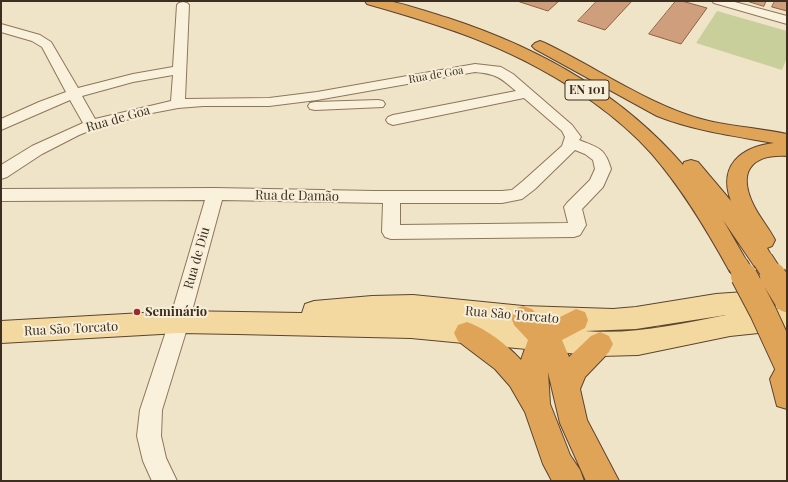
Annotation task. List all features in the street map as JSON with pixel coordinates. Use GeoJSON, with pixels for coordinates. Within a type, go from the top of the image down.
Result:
{"type":"FeatureCollection","features":[{"type":"Feature","properties":{"kind":"highway","name":"EN 101"},"geometry":{"type":"LineString","coordinates":[[372,1],[453,25],[517,50],[543,62],[621,114],[669,162],[700,202],[738,265],[787,364]]}},
{"type":"Feature","properties":{"kind":"highway","name":"EN 101"},"geometry":{"type":"LineString","coordinates":[[395,1],[486,29],[547,57],[580,75],[630,110],[678,152],[720,201],[764,260],[787,299]]}},
{"type":"Feature","properties":{"kind":"highway"},"geometry":{"type":"LineString","coordinates":[[446,16],[500,29],[524,39],[568,60],[652,106],[682,119],[719,129],[787,140]]}},
{"type":"Feature","properties":{"kind":"highway"},"geometry":{"type":"LineString","coordinates":[[764,260],[767,245],[741,199],[737,188],[738,173],[743,162],[753,154],[772,149],[787,150]]}},
{"type":"Feature","properties":{"kind":"highway"},"geometry":{"type":"LineString","coordinates":[[523,317],[554,350],[566,388],[574,423],[597,472],[604,481]]}},
{"type":"Feature","properties":{"kind":"highway"},"geometry":{"type":"LineString","coordinates":[[537,405],[535,355],[544,339],[559,328],[576,320]]}},
{"type":"Feature","properties":{"kind":"highway"},"geometry":{"type":"LineString","coordinates":[[467,333],[504,360],[519,377],[537,405],[558,464],[569,481]]}},
{"type":"Feature","properties":{"kind":"highway"},"geometry":{"type":"LineString","coordinates":[[566,388],[576,368],[600,344]]}},
{"type":"Feature","properties":{"kind":"highway"},"geometry":{"type":"LineString","coordinates":[[787,373],[783,379],[787,396]]}},
{"type":"Feature","properties":{"kind":"main road","name":"Rua São Torcato"},"geometry":{"type":"LineString","coordinates":[[237,323],[259,318],[372,307],[413,306],[523,317],[576,320],[636,318],[716,305],[787,299]]}},
{"type":"Feature","properties":{"kind":"main road","name":"Rua São Torcato"},"geometry":{"type":"LineString","coordinates":[[1,332],[179,322],[372,325],[600,344],[638,343],[730,325],[787,319]]}},
{"type":"Feature","properties":{"kind":"street"},"geometry":{"type":"LineString","coordinates":[[718,1],[787,20]]}},
{"type":"Feature","properties":{"kind":"street"},"geometry":{"type":"LineString","coordinates":[[178,104],[183,5]]}},
{"type":"Feature","properties":{"kind":"street"},"geometry":{"type":"LineString","coordinates":[[4,32],[36,38],[47,45],[91,125]]}},
{"type":"Feature","properties":{"kind":"street","name":"Rua de Goa"},"geometry":{"type":"LineString","coordinates":[[1,173],[37,150],[91,125],[151,109],[178,104],[230,101],[269,102],[325,95],[475,68],[496,70],[508,77],[567,128],[573,137],[572,143]]}},
{"type":"Feature","properties":{"kind":"street"},"geometry":{"type":"LineString","coordinates":[[1,125],[37,107],[73,93],[136,77],[180,70]]}},
{"type":"Feature","properties":{"kind":"street"},"geometry":{"type":"LineString","coordinates":[[393,120],[526,93]]}},
{"type":"Feature","properties":{"kind":"street","name":"Rua de Goa"},"geometry":{"type":"LineString","coordinates":[[269,102],[288,107],[378,104]]}},
{"type":"Feature","properties":{"kind":"street"},"geometry":{"type":"LineString","coordinates":[[392,197],[391,232],[574,230],[577,225],[573,207],[597,183],[603,170],[600,157],[590,150],[572,143]]}},
{"type":"Feature","properties":{"kind":"street","name":"Rua de Damão"},"geometry":{"type":"LineString","coordinates":[[1,195],[215,194],[502,197],[516,195],[530,185],[569,148],[572,143]]}},
{"type":"Feature","properties":{"kind":"street","name":"Rua de Diu"},"geometry":{"type":"LineString","coordinates":[[165,481],[155,461],[149,436],[151,410],[179,322],[215,194]]}},
{"type":"Feature","properties":{"kind":"green space"},"geometry":{"type":"Polygon","coordinates":[[[717,11],[787,31],[787,58],[782,70],[696,43],[717,11]]]}},
{"type":"Feature","properties":{"kind":"building"},"geometry":{"type":"Polygon","coordinates":[[[559,1],[548,11],[520,2],[559,1]]]}},
{"type":"Feature","properties":{"kind":"building"},"geometry":{"type":"Polygon","coordinates":[[[597,1],[632,1],[605,30],[578,21],[597,1]]]}},
{"type":"Feature","properties":{"kind":"building"},"geometry":{"type":"Polygon","coordinates":[[[676,1],[682,1],[707,8],[681,44],[649,34],[676,1]]]}},
{"type":"Feature","properties":{"kind":"building"},"geometry":{"type":"Polygon","coordinates":[[[747,1],[766,1],[764,6],[747,1]]]}},
{"type":"Feature","properties":{"kind":"building"},"geometry":{"type":"Polygon","coordinates":[[[775,1],[787,1],[787,11],[772,7],[775,1]]]}},
{"type":"Feature","properties":{"kind":"place","name":"Seminário"},"geometry":{"type":"Point","coordinates":[137,312]}}]}
